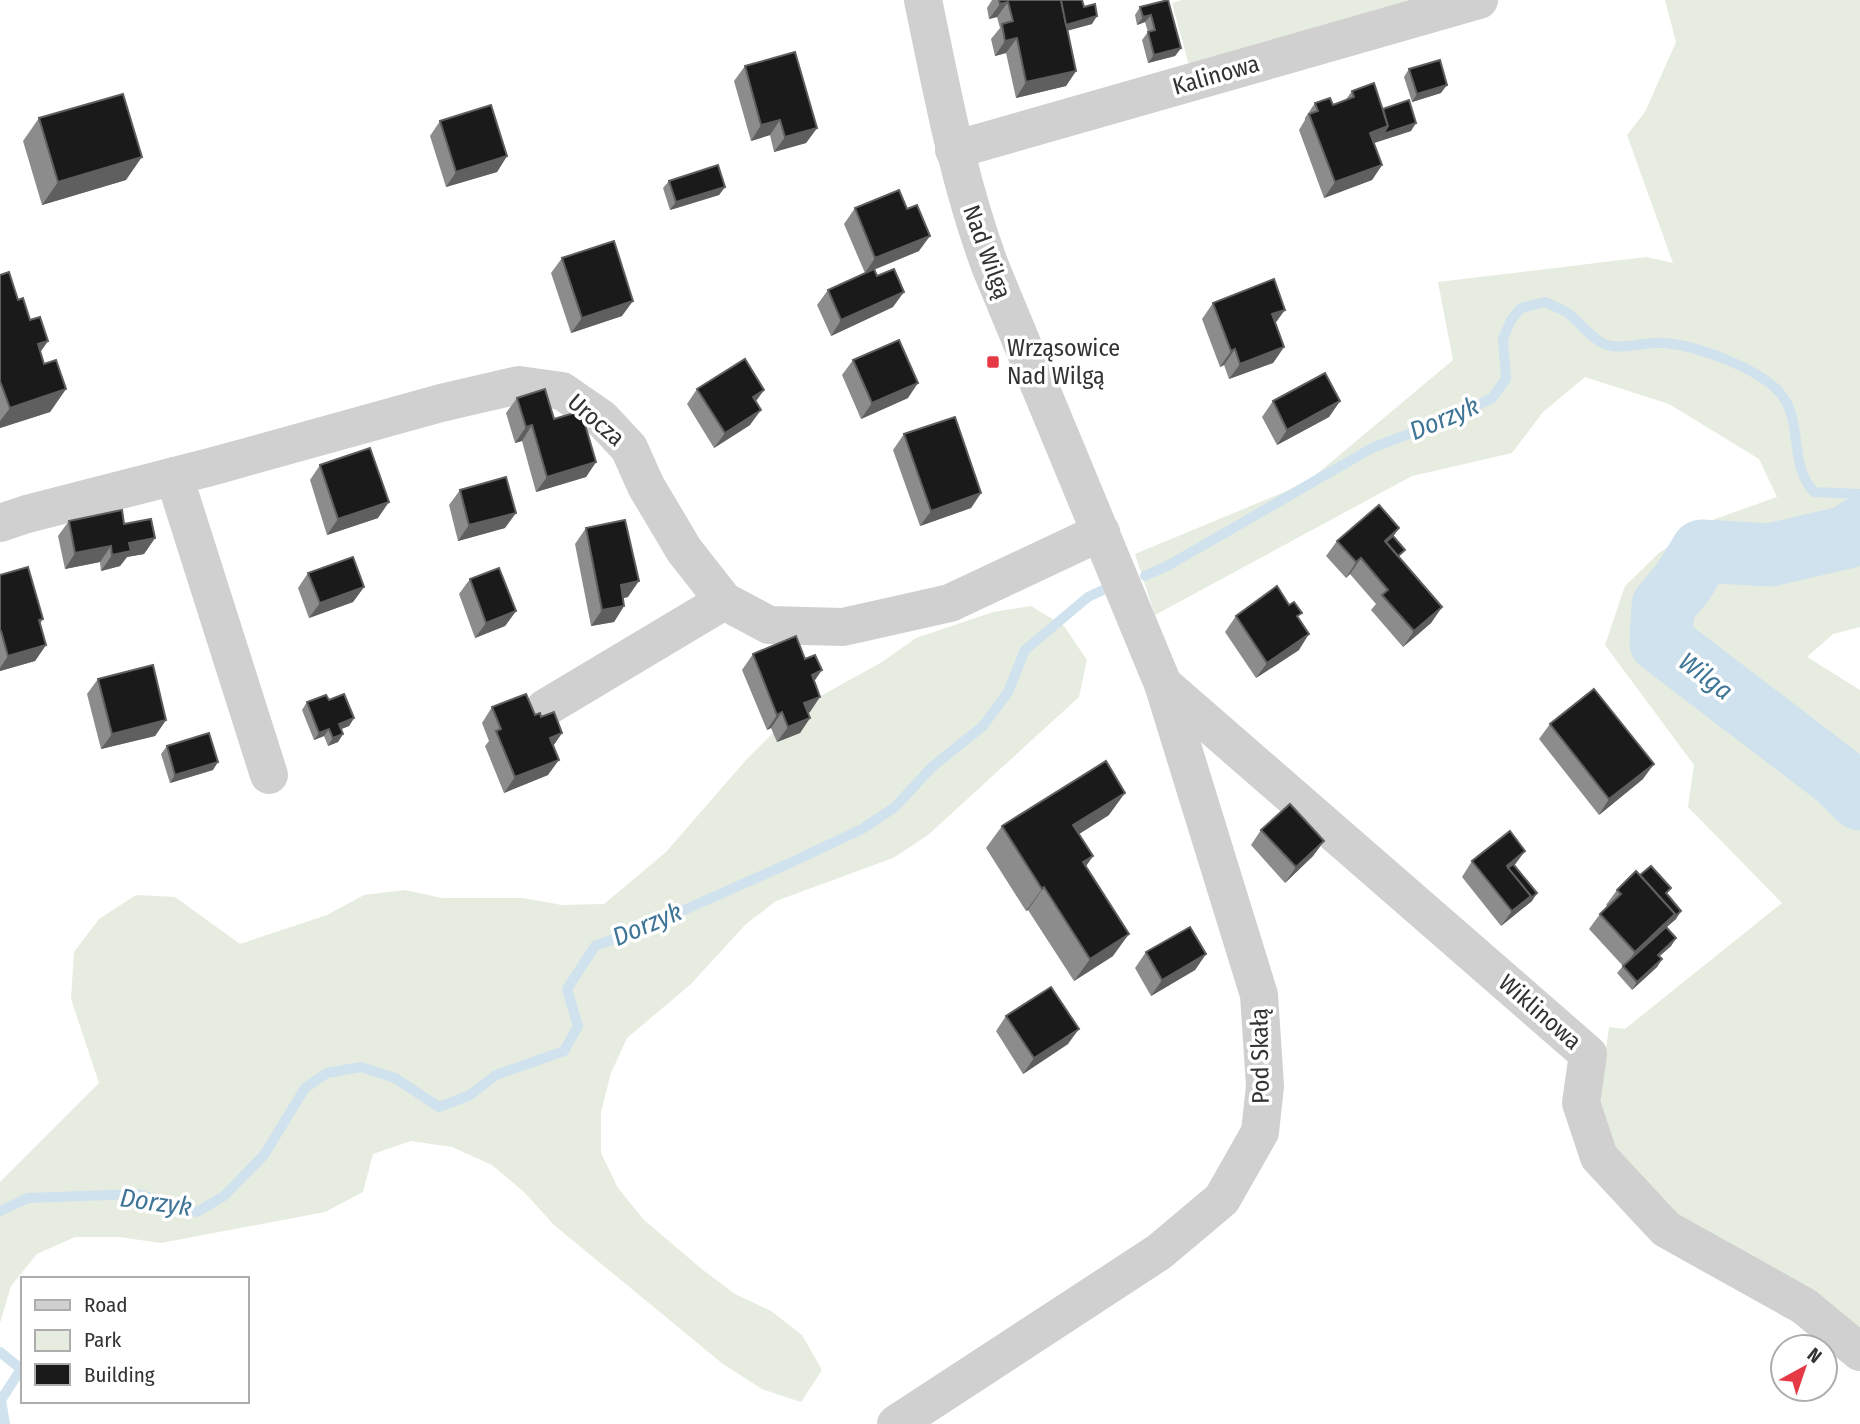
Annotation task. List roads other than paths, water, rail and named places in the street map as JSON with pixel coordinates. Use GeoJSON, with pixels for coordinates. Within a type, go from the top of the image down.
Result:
{"type":"FeatureCollection","features":[{"type":"Feature","properties":{"kind":"street","name":"Nad Wilgą"},"geometry":{"type":"LineString","coordinates":[[923,0],[954,150],[970,212],[1101,532]]}},
{"type":"Feature","properties":{"kind":"street","name":"Kalinowa"},"geometry":{"type":"LineString","coordinates":[[954,150],[1479,0]]}},
{"type":"Feature","properties":{"kind":"street","name":"Urocza"},"geometry":{"type":"LineString","coordinates":[[0,523],[519,384],[562,391],[601,418],[629,448],[646,485],[684,550],[724,601],[769,625],[843,627],[950,603],[1101,532]]}},
{"type":"Feature","properties":{"kind":"street"},"geometry":{"type":"LineString","coordinates":[[174,476],[269,775]]}},
{"type":"Feature","properties":{"kind":"street","name":"Pod Skałą"},"geometry":{"type":"LineString","coordinates":[[895,1424],[1159,1252],[1222,1199],[1260,1132],[1265,1086],[1259,995],[1163,684],[1101,532]]}},
{"type":"Feature","properties":{"kind":"street"},"geometry":{"type":"LineString","coordinates":[[545,708],[724,601]]}},
{"type":"Feature","properties":{"kind":"street","name":"Wiklinowa"},"geometry":{"type":"LineString","coordinates":[[1163,684],[1588,1054],[1581,1103],[1599,1157],[1666,1229],[1804,1306],[1860,1352]]}},
{"type":"Feature","properties":{"kind":"waterway","name":"Dorzyk"},"geometry":{"type":"LineString","coordinates":[[1145,576],[1169,565],[1372,448],[1459,415],[1492,398],[1506,379],[1503,339],[1511,320],[1521,308],[1545,302],[1569,314],[1605,344],[1617,347],[1658,343],[1679,345],[1727,360],[1757,375],[1780,393],[1787,404],[1792,416],[1801,469],[1814,492],[1860,494]]}},
{"type":"Feature","properties":{"kind":"waterway","name":"Wilga"},"geometry":{"type":"LineString","coordinates":[[1860,528],[1847,537],[1770,555],[1702,551],[1683,582],[1663,606],[1661,642],[1838,777],[1860,799]]}},
{"type":"Feature","properties":{"kind":"waterway","name":"Dorzyk"},"geometry":{"type":"LineString","coordinates":[[0,1211],[28,1198],[138,1194],[197,1212],[224,1196],[264,1155],[305,1088],[327,1073],[361,1067],[395,1078],[439,1107],[470,1095],[496,1075],[564,1051],[578,1026],[567,989],[595,946],[646,927],[790,863],[862,829],[895,807],[932,767],[983,726],[1008,692],[1025,650],[1088,597],[1103,590]]}},
{"type":"Feature","properties":{"kind":"waterway","name":"Dorzyk"},"geometry":{"type":"LineString","coordinates":[[0,1352],[21,1369],[1,1400],[5,1424]]}},
{"type":"Feature","properties":{"kind":"place","name":"Wrząsowice Nad Wilgą"},"geometry":{"type":"Point","coordinates":[993,362]}}]}
